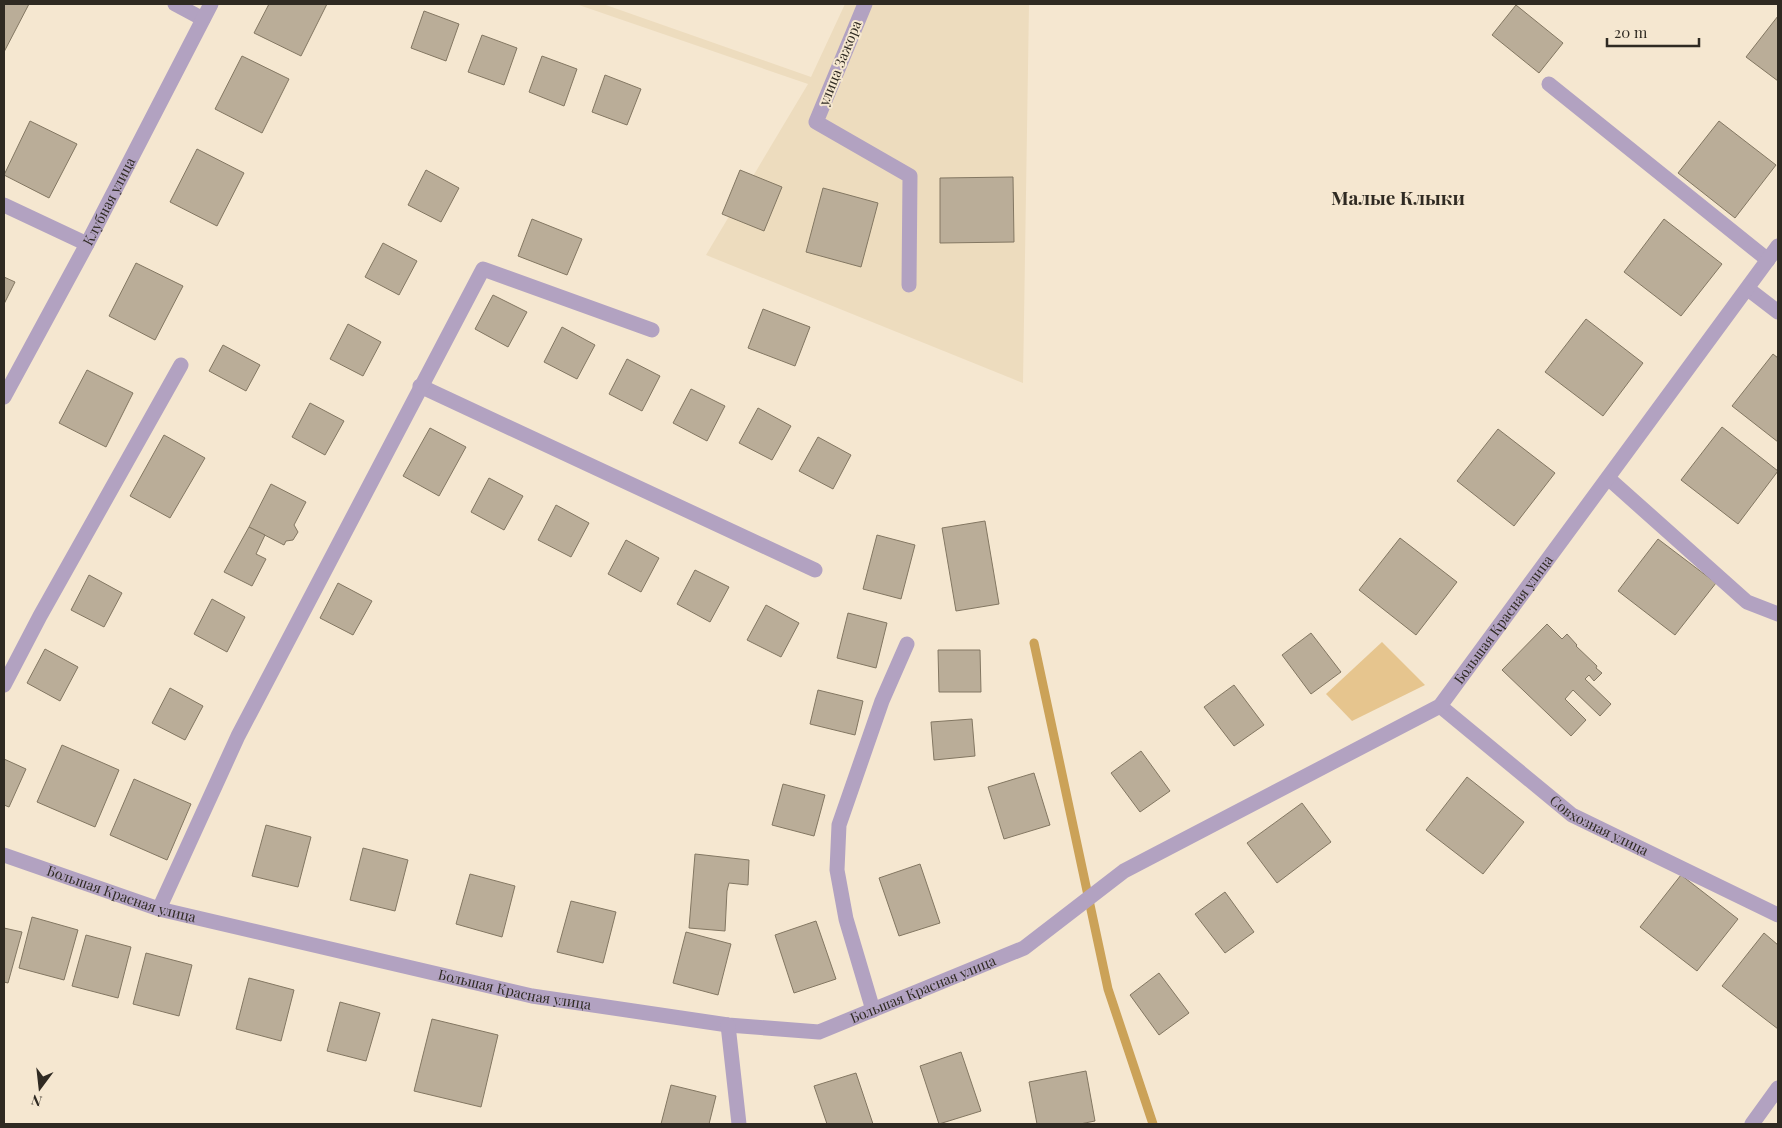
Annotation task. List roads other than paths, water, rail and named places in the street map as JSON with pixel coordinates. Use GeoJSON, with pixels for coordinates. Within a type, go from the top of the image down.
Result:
{"type":"FeatureCollection","features":[{"type":"Feature","properties":{"kind":"street"},"geometry":{"type":"LineString","coordinates":[[175,4],[203,19]]}},
{"type":"Feature","properties":{"kind":"street","name":"Клубная улица"},"geometry":{"type":"LineString","coordinates":[[4,397],[88,244],[211,4]]}},
{"type":"Feature","properties":{"kind":"street","name":"улица Зажора"},"geometry":{"type":"LineString","coordinates":[[864,4],[816,122],[910,176],[910,285]]}},
{"type":"Feature","properties":{"kind":"street"},"geometry":{"type":"LineString","coordinates":[[1549,84],[1768,260]]}},
{"type":"Feature","properties":{"kind":"street"},"geometry":{"type":"LineString","coordinates":[[4,205],[88,244]]}},
{"type":"Feature","properties":{"kind":"street","name":"Большая Красная улица"},"geometry":{"type":"LineString","coordinates":[[4,855],[159,909],[532,996],[728,1025],[819,1032],[1024,948],[1124,871],[1440,706],[1778,246]]}},
{"type":"Feature","properties":{"kind":"street"},"geometry":{"type":"LineString","coordinates":[[159,909],[238,736],[483,269],[652,330]]}},
{"type":"Feature","properties":{"kind":"street"},"geometry":{"type":"LineString","coordinates":[[1748,289],[1778,312]]}},
{"type":"Feature","properties":{"kind":"street"},"geometry":{"type":"LineString","coordinates":[[4,684],[40,616],[181,365]]}},
{"type":"Feature","properties":{"kind":"street"},"geometry":{"type":"LineString","coordinates":[[420,386],[815,570]]}},
{"type":"Feature","properties":{"kind":"street"},"geometry":{"type":"LineString","coordinates":[[1608,478],[1747,602],[1778,614]]}},
{"type":"Feature","properties":{"kind":"street"},"geometry":{"type":"LineString","coordinates":[[873,1010],[846,919],[837,870],[838,825],[882,701],[907,644]]}},
{"type":"Feature","properties":{"kind":"street","name":"Совхозная улица"},"geometry":{"type":"LineString","coordinates":[[1440,706],[1572,815],[1778,915]]}},
{"type":"Feature","properties":{"kind":"street"},"geometry":{"type":"LineString","coordinates":[[728,1025],[739,1124]]}},
{"type":"Feature","properties":{"kind":"street"},"geometry":{"type":"LineString","coordinates":[[1752,1124],[1778,1088]]}},
{"type":"Feature","properties":{"kind":"waterway"},"geometry":{"type":"LineString","coordinates":[[1034,643],[1108,989],[1153,1124]]}},
{"type":"Feature","properties":{"kind":"district","name":"Малые Клыки"},"geometry":{"type":"Point","coordinates":[1398,198]}}]}
